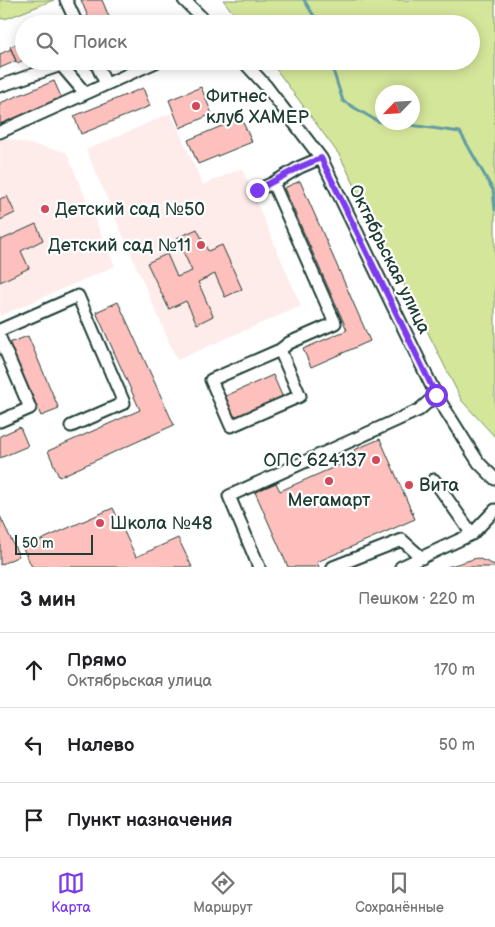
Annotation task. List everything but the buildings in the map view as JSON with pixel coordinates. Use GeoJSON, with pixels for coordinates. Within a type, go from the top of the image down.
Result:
{"type":"FeatureCollection","features":[{"type":"Feature","properties":{"kind":"street"},"geometry":{"type":"LineString","coordinates":[[66,0],[73,15]]}},
{"type":"Feature","properties":{"kind":"street"},"geometry":{"type":"LineString","coordinates":[[184,0],[198,15]]}},
{"type":"Feature","properties":{"kind":"street"},"geometry":{"type":"LineString","coordinates":[[0,86],[46,70]]}},
{"type":"Feature","properties":{"kind":"street"},"geometry":{"type":"LineString","coordinates":[[65,70],[85,93]]}},
{"type":"Feature","properties":{"kind":"street"},"geometry":{"type":"LineString","coordinates":[[99,70],[106,84]]}},
{"type":"Feature","properties":{"kind":"street"},"geometry":{"type":"LineString","coordinates":[[0,132],[138,70]]}},
{"type":"Feature","properties":{"kind":"street","name":"Октябрьская улица"},"geometry":{"type":"LineString","coordinates":[[251,70],[266,86],[321,158],[436,395],[468,446],[495,479]]}},
{"type":"Feature","properties":{"kind":"street"},"geometry":{"type":"LineString","coordinates":[[257,190],[321,158]]}},
{"type":"Feature","properties":{"kind":"street"},"geometry":{"type":"LineString","coordinates":[[273,183],[335,323],[212,380],[231,426],[300,396],[280,350]]}},
{"type":"Feature","properties":{"kind":"street"},"geometry":{"type":"LineString","coordinates":[[0,330],[78,296],[124,403],[71,426]]}},
{"type":"Feature","properties":{"kind":"street"},"geometry":{"type":"LineString","coordinates":[[0,338],[30,408],[0,421]]}},
{"type":"Feature","properties":{"kind":"street"},"geometry":{"type":"LineString","coordinates":[[259,567],[230,496],[419,410],[436,395]]}},
{"type":"Feature","properties":{"kind":"street"},"geometry":{"type":"LineString","coordinates":[[434,480],[472,534]]}},
{"type":"Feature","properties":{"kind":"street"},"geometry":{"type":"LineString","coordinates":[[401,567],[472,534],[495,510]]}},
{"type":"Feature","properties":{"kind":"street"},"geometry":{"type":"LineString","coordinates":[[333,567],[402,540],[422,558]]}},
{"type":"Feature","properties":{"kind":"shaded area","name":"Детский сад №11"},"geometry":{"type":"Polygon","coordinates":[[[171,113],[203,185],[242,168],[301,306],[177,360],[86,150],[171,113]]]}},
{"type":"Feature","properties":{"kind":"shaded area","name":"Детский сад №50"},"geometry":{"type":"Polygon","coordinates":[[[3,138],[66,152],[115,266],[0,316],[0,140],[3,138]]]}},
{"type":"Feature","properties":{"kind":"green space"},"geometry":{"type":"Polygon","coordinates":[[[0,0],[54,0],[8,18],[0,19],[0,0]]]}},
{"type":"Feature","properties":{"kind":"green space"},"geometry":{"type":"Polygon","coordinates":[[[223,0],[495,0],[495,437],[462,401],[340,156],[277,70],[480,70],[480,15],[235,15],[223,0]]]}},
{"type":"Feature","properties":{"kind":"waterway"},"geometry":{"type":"LineString","coordinates":[[304,0],[313,15]]}},
{"type":"Feature","properties":{"kind":"waterway"},"geometry":{"type":"LineString","coordinates":[[333,70],[343,101],[375,120]]}},
{"type":"Feature","properties":{"kind":"waterway"},"geometry":{"type":"LineString","coordinates":[[420,126],[460,132],[493,190],[495,210]]}},
{"type":"Feature","properties":{"kind":"place","name":"Фитнес клуб ХАМЕР"},"geometry":{"type":"Point","coordinates":[196,106]}},
{"type":"Feature","properties":{"kind":"place","name":"Детский сад №50"},"geometry":{"type":"Point","coordinates":[45,209]}},
{"type":"Feature","properties":{"kind":"place","name":"Детский сад №11"},"geometry":{"type":"Point","coordinates":[201,245]}},
{"type":"Feature","properties":{"kind":"place","name":"ОПС 624137"},"geometry":{"type":"Point","coordinates":[376,460]}},
{"type":"Feature","properties":{"kind":"place","name":"Мегамарт"},"geometry":{"type":"Point","coordinates":[329,481]}},
{"type":"Feature","properties":{"kind":"place","name":"Вита"},"geometry":{"type":"Point","coordinates":[409,485]}},
{"type":"Feature","properties":{"kind":"place","name":"Школа №48"},"geometry":{"type":"Point","coordinates":[100,523]}},
{"type":"Feature","properties":{"kind":"route"},"geometry":{"type":"LineString","coordinates":[[257,190],[321,158],[436,395]]}}]}
